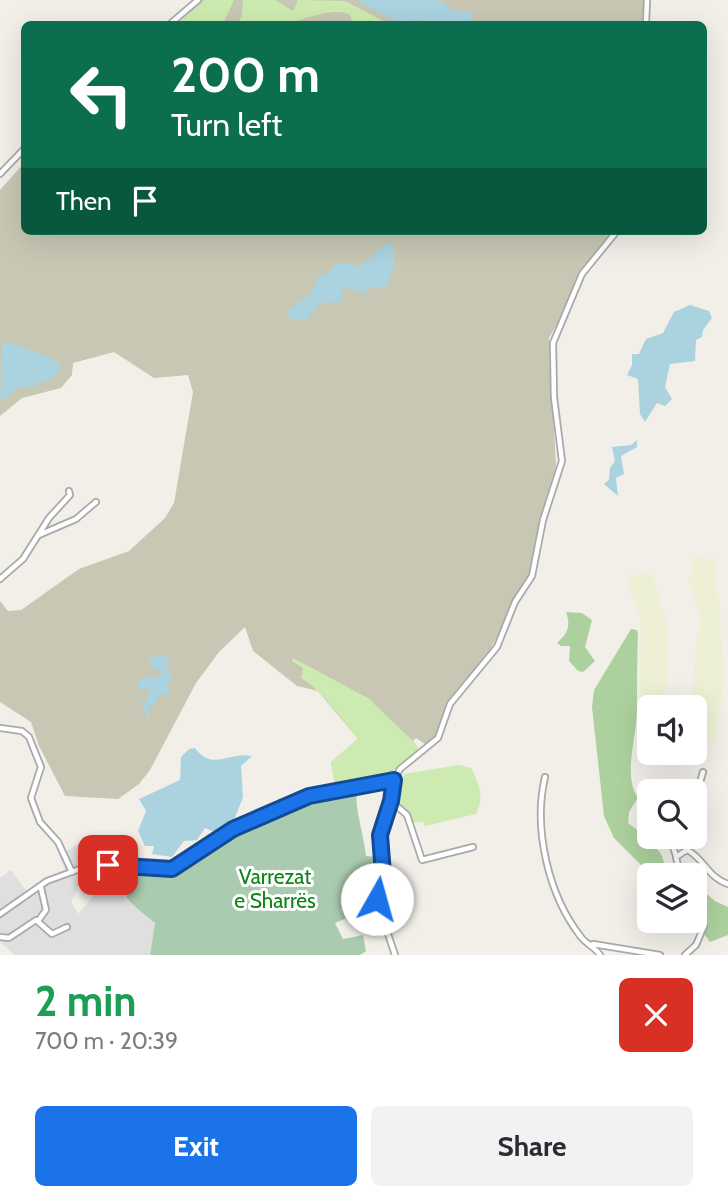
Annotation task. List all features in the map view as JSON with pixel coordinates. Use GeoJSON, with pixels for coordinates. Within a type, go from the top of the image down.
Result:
{"type":"FeatureCollection","features":[{"type":"Feature","properties":{"kind":"street"},"geometry":{"type":"LineString","coordinates":[[174,21],[198,0]]}},
{"type":"Feature","properties":{"kind":"street"},"geometry":{"type":"LineString","coordinates":[[646,21],[647,0]]}},
{"type":"Feature","properties":{"kind":"street"},"geometry":{"type":"LineString","coordinates":[[0,174],[21,152]]}},
{"type":"Feature","properties":{"kind":"street"},"geometry":{"type":"LineString","coordinates":[[395,955],[377,901],[383,874],[380,835],[391,801],[394,780],[400,769],[438,738],[450,704],[497,647],[515,602],[532,576],[542,520],[562,461],[554,397],[553,343],[582,274],[614,235]]}},
{"type":"Feature","properties":{"kind":"street"},"geometry":{"type":"LineString","coordinates":[[0,579],[23,559],[38,535],[70,495],[69,491]]}},
{"type":"Feature","properties":{"kind":"street"},"geometry":{"type":"LineString","coordinates":[[38,535],[76,519],[96,502]]}},
{"type":"Feature","properties":{"kind":"street"},"geometry":{"type":"LineString","coordinates":[[0,728],[22,731],[32,742],[41,767],[31,798],[40,822],[58,842],[72,873]]}},
{"type":"Feature","properties":{"kind":"street"},"geometry":{"type":"LineString","coordinates":[[701,779],[703,772]]}},
{"type":"Feature","properties":{"kind":"street"},"geometry":{"type":"LineString","coordinates":[[545,777],[541,799],[545,861],[554,887],[580,935],[592,944],[600,955]]}},
{"type":"Feature","properties":{"kind":"street"},"geometry":{"type":"LineString","coordinates":[[0,914],[41,888],[47,881],[97,865],[172,869],[241,825],[309,796],[394,780]]}},
{"type":"Feature","properties":{"kind":"street"},"geometry":{"type":"LineString","coordinates":[[391,801],[407,815],[422,860],[473,848]]}},
{"type":"Feature","properties":{"kind":"street"},"geometry":{"type":"LineString","coordinates":[[674,849],[677,863]]}},
{"type":"Feature","properties":{"kind":"street"},"geometry":{"type":"LineString","coordinates":[[676,857],[682,851],[693,853],[715,880],[728,884]]}},
{"type":"Feature","properties":{"kind":"street"},"geometry":{"type":"LineString","coordinates":[[0,937],[9,938],[38,920],[46,909],[41,888]]}},
{"type":"Feature","properties":{"kind":"street"},"geometry":{"type":"LineString","coordinates":[[38,920],[52,934],[67,927]]}},
{"type":"Feature","properties":{"kind":"street"},"geometry":{"type":"LineString","coordinates":[[685,955],[696,945],[701,933]]}},
{"type":"Feature","properties":{"kind":"street"},"geometry":{"type":"LineString","coordinates":[[592,944],[660,955]]}},
{"type":"Feature","properties":{"kind":"shaded area"},"geometry":{"type":"Polygon","coordinates":[[[203,0],[644,0],[642,21],[181,21],[203,0]]]}},
{"type":"Feature","properties":{"kind":"shaded area"},"geometry":{"type":"Polygon","coordinates":[[[21,166],[21,235],[611,235],[580,271],[564,312],[549,338],[556,466],[540,519],[530,572],[485,660],[449,703],[437,736],[426,745],[416,738],[413,741],[418,748],[391,772],[379,778],[335,785],[331,762],[358,739],[318,691],[297,686],[253,651],[245,627],[219,652],[196,683],[150,770],[139,784],[118,799],[65,796],[39,746],[31,722],[0,702],[0,601],[8,611],[21,610],[79,569],[129,551],[165,518],[174,503],[193,392],[188,375],[154,378],[114,352],[73,363],[72,375],[61,388],[22,398],[0,416],[0,190],[21,166]]]}},
{"type":"Feature","properties":{"kind":"shaded area"},"geometry":{"type":"Polygon","coordinates":[[[693,556],[716,560],[724,684],[714,741],[707,741],[707,695],[691,695],[695,679],[697,635],[701,622],[688,578],[692,573],[693,556]]]}},
{"type":"Feature","properties":{"kind":"shaded area"},"geometry":{"type":"Polygon","coordinates":[[[652,573],[666,621],[669,670],[663,695],[640,695],[641,616],[638,615],[627,576],[652,573]]]}},
{"type":"Feature","properties":{"kind":"shaded area"},"geometry":{"type":"Polygon","coordinates":[[[92,837],[102,862],[85,874],[71,902],[78,914],[95,894],[120,882],[124,896],[155,923],[150,955],[15,955],[0,942],[0,878],[11,870],[28,893],[40,881],[65,870],[59,855],[92,837]]]}},
{"type":"Feature","properties":{"kind":"green space"},"geometry":{"type":"Polygon","coordinates":[[[205,0],[234,0],[224,21],[180,21],[205,0]]]}},
{"type":"Feature","properties":{"kind":"green space"},"geometry":{"type":"Polygon","coordinates":[[[243,0],[275,0],[293,11],[298,0],[345,1],[383,21],[352,21],[350,15],[336,12],[297,21],[239,21],[242,16],[243,0]]]}},
{"type":"Feature","properties":{"kind":"green space"},"geometry":{"type":"Polygon","coordinates":[[[566,612],[582,613],[592,620],[585,647],[595,661],[583,672],[578,671],[569,661],[570,646],[557,643],[568,629],[566,612]]]}},
{"type":"Feature","properties":{"kind":"green space"},"geometry":{"type":"Polygon","coordinates":[[[631,629],[637,630],[637,717],[631,778],[637,800],[629,812],[628,823],[637,830],[637,849],[657,849],[664,863],[639,863],[614,838],[604,816],[592,707],[594,690],[631,629]]]}},
{"type":"Feature","properties":{"kind":"green space"},"geometry":{"type":"Polygon","coordinates":[[[293,658],[368,698],[417,745],[417,753],[398,767],[379,775],[335,785],[331,762],[358,739],[324,698],[301,678],[303,668],[292,661],[293,658]]]}},
{"type":"Feature","properties":{"kind":"green space"},"geometry":{"type":"Polygon","coordinates":[[[459,765],[471,768],[478,785],[480,801],[476,814],[425,826],[423,822],[412,823],[399,801],[404,774],[459,765]]]}},
{"type":"Feature","properties":{"kind":"green space","name":"Varrezat e Sharrës"},"geometry":{"type":"Polygon","coordinates":[[[346,792],[357,794],[366,856],[378,857],[373,907],[335,923],[343,939],[363,935],[366,951],[360,955],[150,955],[155,923],[125,895],[121,880],[123,872],[166,874],[249,825],[323,795],[346,792]]]}},
{"type":"Feature","properties":{"kind":"green space"},"geometry":{"type":"Polygon","coordinates":[[[707,894],[728,907],[728,935],[710,942],[703,933],[707,933],[707,894]]]}},
{"type":"Feature","properties":{"kind":"water"},"geometry":{"type":"Polygon","coordinates":[[[359,0],[439,0],[453,11],[471,11],[471,21],[393,21],[359,0]]]}},
{"type":"Feature","properties":{"kind":"water"},"geometry":{"type":"Polygon","coordinates":[[[386,244],[392,245],[394,262],[384,289],[368,287],[364,294],[342,285],[343,302],[320,303],[306,320],[291,319],[287,311],[311,294],[319,276],[327,274],[335,264],[351,263],[359,267],[386,244]]]}},
{"type":"Feature","properties":{"kind":"water"},"geometry":{"type":"Polygon","coordinates":[[[690,305],[709,311],[712,318],[703,330],[702,337],[696,340],[695,361],[670,364],[665,387],[672,399],[665,406],[657,403],[645,422],[640,414],[638,379],[627,375],[632,365],[632,354],[639,354],[646,339],[663,333],[674,312],[690,305]]]}},
{"type":"Feature","properties":{"kind":"water"},"geometry":{"type":"Polygon","coordinates":[[[11,342],[56,360],[61,369],[47,382],[37,382],[32,388],[22,386],[0,401],[2,345],[11,342]]]}},
{"type":"Feature","properties":{"kind":"water"},"geometry":{"type":"Polygon","coordinates":[[[637,440],[637,447],[621,456],[624,474],[616,478],[618,496],[604,484],[609,480],[610,468],[615,461],[612,447],[631,445],[637,440]]]}},
{"type":"Feature","properties":{"kind":"water"},"geometry":{"type":"Polygon","coordinates":[[[162,655],[169,658],[166,667],[172,677],[168,684],[170,695],[161,694],[155,704],[147,709],[150,717],[147,718],[141,703],[147,700],[149,690],[140,689],[136,683],[149,676],[159,677],[162,671],[152,669],[155,667],[147,659],[162,655]]]}},
{"type":"Feature","properties":{"kind":"water"},"geometry":{"type":"Polygon","coordinates":[[[195,748],[208,759],[215,760],[252,756],[241,766],[243,797],[233,823],[215,832],[205,828],[197,840],[184,841],[172,857],[152,854],[154,846],[145,846],[138,831],[146,811],[139,799],[180,780],[181,757],[189,749],[195,748]]]}},
{"type":"Feature","properties":{"kind":"route"},"geometry":{"type":"LineString","coordinates":[[108,865],[172,869],[233,829],[309,796],[324,791],[394,780],[388,813],[380,835],[383,878],[377,899]]}}]}
